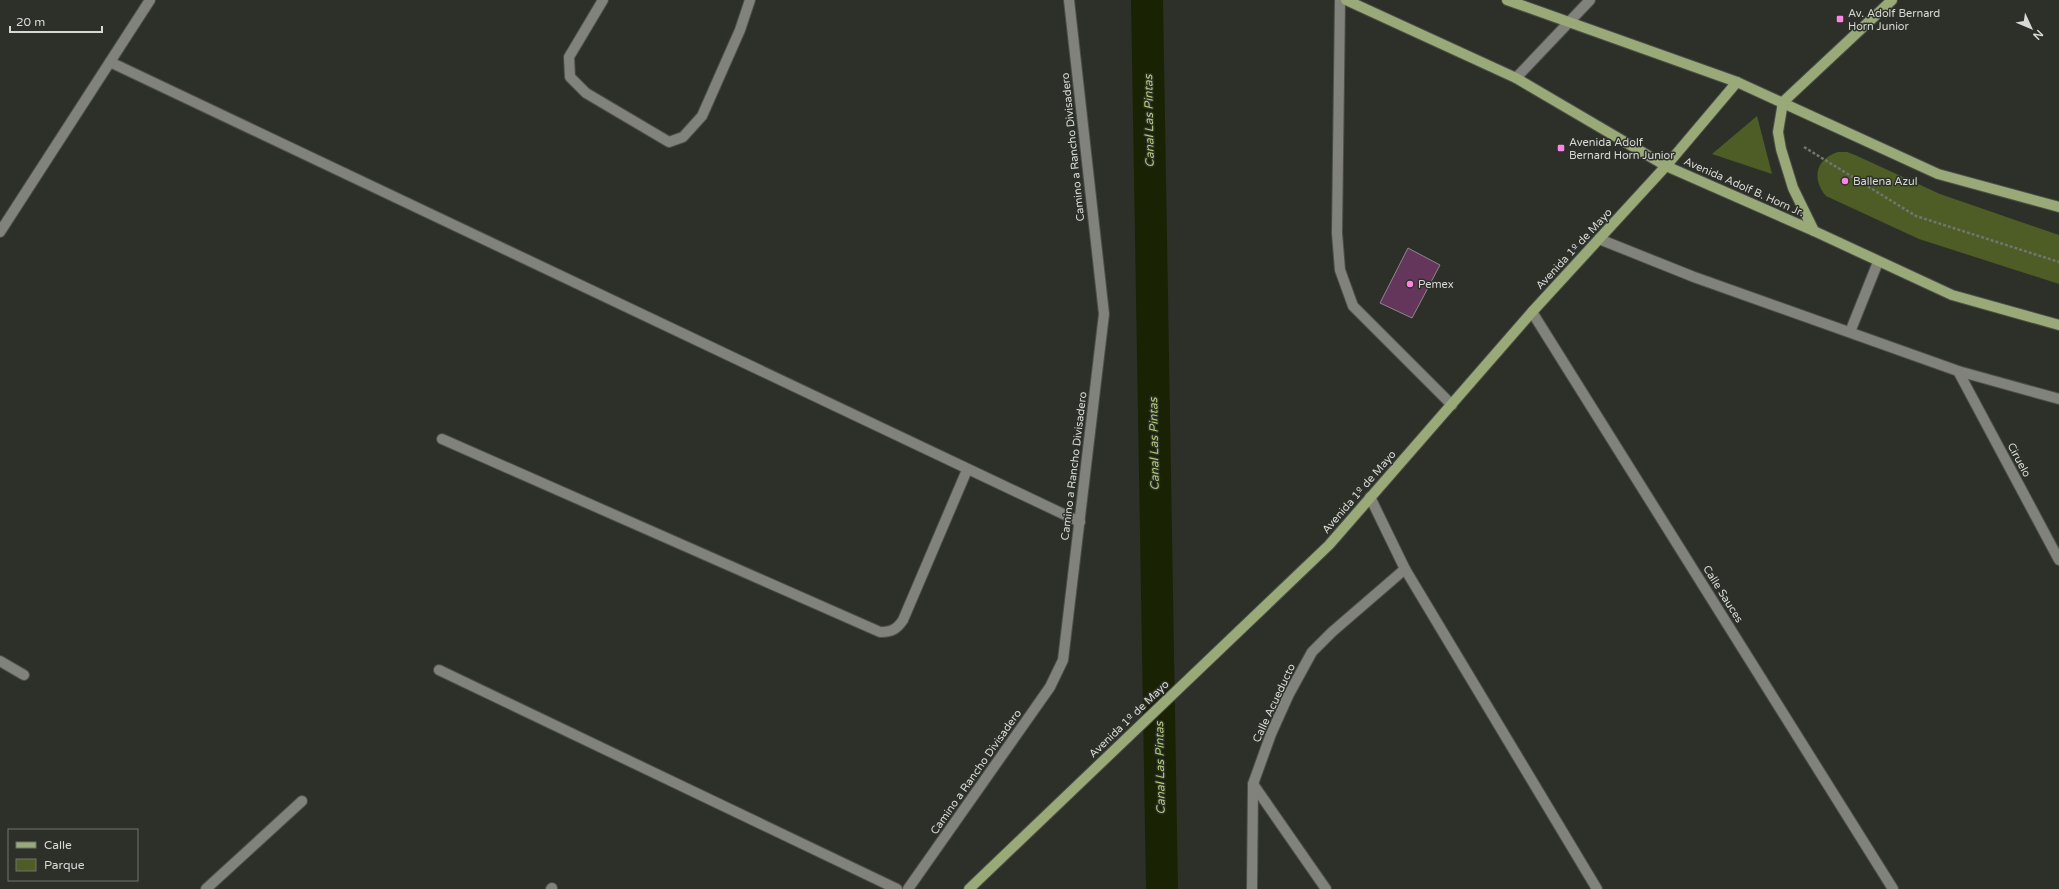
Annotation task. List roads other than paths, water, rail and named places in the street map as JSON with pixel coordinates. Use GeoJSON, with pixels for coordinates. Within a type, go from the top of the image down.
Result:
{"type":"FeatureCollection","features":[{"type":"Feature","properties":{"kind":"main road","name":"Avenida Adolf B. Horn Jr."},"geometry":{"type":"LineString","coordinates":[[1346,0],[1516,78],[1666,166],[1814,231],[1952,295],[2059,325]]}},
{"type":"Feature","properties":{"kind":"main road"},"geometry":{"type":"LineString","coordinates":[[1507,0],[1737,82],[1938,174],[2059,207]]}},
{"type":"Feature","properties":{"kind":"main road"},"geometry":{"type":"LineString","coordinates":[[1814,231],[1793,188],[1781,149],[1778,132],[1783,102],[1892,0]]}},
{"type":"Feature","properties":{"kind":"main road","name":"Avenida 1º de Mayo"},"geometry":{"type":"LineString","coordinates":[[969,889],[1330,545],[1370,497],[1532,312],[1666,166],[1737,82]]}},
{"type":"Feature","properties":{"kind":"street"},"geometry":{"type":"LineString","coordinates":[[0,232],[150,0]]}},
{"type":"Feature","properties":{"kind":"street"},"geometry":{"type":"LineString","coordinates":[[603,0],[569,57],[570,77],[586,93],[669,142],[683,137],[702,116],[740,30],[750,0]]}},
{"type":"Feature","properties":{"kind":"street","name":"Camino a Rancho Divisadero"},"geometry":{"type":"LineString","coordinates":[[908,889],[1050,688],[1063,660],[1104,314],[1069,0]]}},
{"type":"Feature","properties":{"kind":"street"},"geometry":{"type":"LineString","coordinates":[[1340,0],[1337,233],[1340,270],[1353,306],[1452,405]]}},
{"type":"Feature","properties":{"kind":"street"},"geometry":{"type":"LineString","coordinates":[[1516,78],[1590,0]]}},
{"type":"Feature","properties":{"kind":"street"},"geometry":{"type":"LineString","coordinates":[[110,62],[967,470],[1080,522]]}},
{"type":"Feature","properties":{"kind":"street"},"geometry":{"type":"LineString","coordinates":[[1599,240],[1694,277],[1958,372],[2059,399]]}},
{"type":"Feature","properties":{"kind":"street"},"geometry":{"type":"LineString","coordinates":[[1850,332],[1878,262]]}},
{"type":"Feature","properties":{"kind":"street","name":"Calle Sauces"},"geometry":{"type":"LineString","coordinates":[[1532,312],[1893,889]]}},
{"type":"Feature","properties":{"kind":"street","name":"Ciruelo"},"geometry":{"type":"LineString","coordinates":[[1958,372],[2059,560]]}},
{"type":"Feature","properties":{"kind":"street"},"geometry":{"type":"LineString","coordinates":[[442,439],[880,632],[889,632],[898,628],[904,620],[967,470]]}},
{"type":"Feature","properties":{"kind":"street"},"geometry":{"type":"LineString","coordinates":[[1370,497],[1405,569],[1597,889]]}},
{"type":"Feature","properties":{"kind":"street","name":"Calle Acueducto"},"geometry":{"type":"LineString","coordinates":[[1252,889],[1253,784],[1280,714],[1312,652],[1332,632],[1405,569]]}},
{"type":"Feature","properties":{"kind":"street"},"geometry":{"type":"LineString","coordinates":[[0,661],[24,675]]}},
{"type":"Feature","properties":{"kind":"street"},"geometry":{"type":"LineString","coordinates":[[439,670],[897,889]]}},
{"type":"Feature","properties":{"kind":"street"},"geometry":{"type":"LineString","coordinates":[[1253,784],[1326,889]]}},
{"type":"Feature","properties":{"kind":"street"},"geometry":{"type":"LineString","coordinates":[[206,889],[302,801]]}},
{"type":"Feature","properties":{"kind":"waterway","name":"Canal Las Pintas"},"geometry":{"type":"LineString","coordinates":[[1147,0],[1162,889]]}},
{"type":"Feature","properties":{"kind":"place","name":"Av. Adolf Bernard Horn Junior"},"geometry":{"type":"Point","coordinates":[1840,19]}},
{"type":"Feature","properties":{"kind":"place","name":"Avenida Adolf Bernard Horn Junior"},"geometry":{"type":"Point","coordinates":[1561,148]}},
{"type":"Feature","properties":{"kind":"place","name":"Ballena Azul"},"geometry":{"type":"Point","coordinates":[1845,181]}},
{"type":"Feature","properties":{"kind":"place","name":"Pemex"},"geometry":{"type":"Point","coordinates":[1410,284]}}]}
